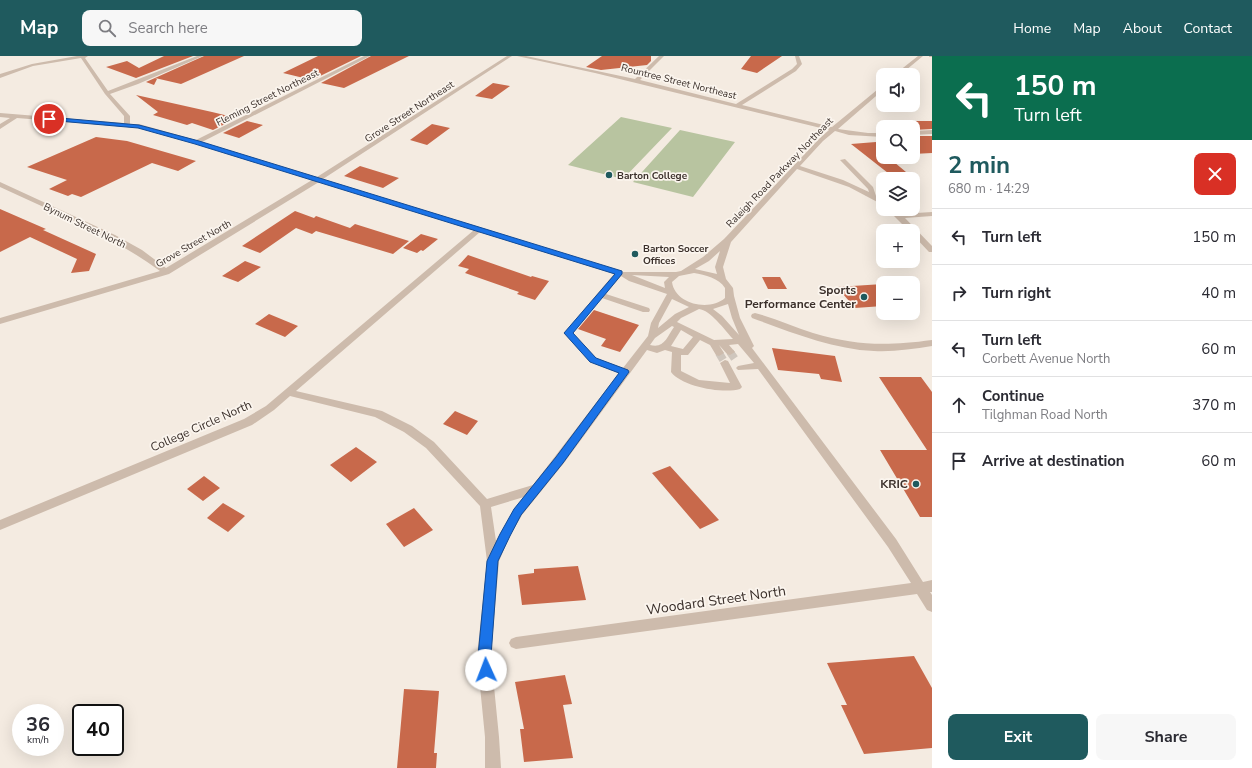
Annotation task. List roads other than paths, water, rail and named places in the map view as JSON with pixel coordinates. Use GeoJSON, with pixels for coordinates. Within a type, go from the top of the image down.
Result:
{"type":"FeatureCollection","features":[{"type":"Feature","properties":{"kind":"street"},"geometry":{"type":"LineString","coordinates":[[0,76],[32,65],[83,56],[107,93],[127,116],[127,125]]}},
{"type":"Feature","properties":{"kind":"street"},"geometry":{"type":"LineString","coordinates":[[107,93],[136,83],[202,56]]}},
{"type":"Feature","properties":{"kind":"street","name":"Fleming Street Northeast"},"geometry":{"type":"LineString","coordinates":[[197,142],[368,56]]}},
{"type":"Feature","properties":{"kind":"street","name":"Grove Street Northeast"},"geometry":{"type":"LineString","coordinates":[[317,180],[510,56]]}},
{"type":"Feature","properties":{"kind":"street","name":"Rountree Street Northeast"},"geometry":{"type":"LineString","coordinates":[[518,56],[576,67],[636,81],[833,130],[859,135],[876,135]]}},
{"type":"Feature","properties":{"kind":"street"},"geometry":{"type":"LineString","coordinates":[[636,81],[662,56]]}},
{"type":"Feature","properties":{"kind":"street"},"geometry":{"type":"LineString","coordinates":[[737,106],[794,70],[800,64],[797,56]]}},
{"type":"Feature","properties":{"kind":"street"},"geometry":{"type":"LineString","coordinates":[[906,68],[921,56]]}},
{"type":"Feature","properties":{"kind":"street","name":"Raleigh Road Parkway Northeast"},"geometry":{"type":"LineString","coordinates":[[680,273],[706,259],[727,241],[796,167],[833,130],[876,93]]}},
{"type":"Feature","properties":{"kind":"street"},"geometry":{"type":"LineString","coordinates":[[0,116],[139,126],[197,142],[621,273],[632,279],[670,293],[683,302],[702,307],[739,340],[761,365],[926,587],[932,606]]}},
{"type":"Feature","properties":{"kind":"street"},"geometry":{"type":"LineString","coordinates":[[0,127],[15,116]]}},
{"type":"Feature","properties":{"kind":"street"},"geometry":{"type":"LineString","coordinates":[[920,133],[932,132]]}},
{"type":"Feature","properties":{"kind":"street"},"geometry":{"type":"LineString","coordinates":[[843,160],[871,188],[873,196]]}},
{"type":"Feature","properties":{"kind":"street"},"geometry":{"type":"LineString","coordinates":[[796,167],[847,183],[876,198]]}},
{"type":"Feature","properties":{"kind":"street","name":"Grove Street North"},"geometry":{"type":"LineString","coordinates":[[0,321],[166,272],[317,180]]}},
{"type":"Feature","properties":{"kind":"street","name":"Bynum Street North"},"geometry":{"type":"LineString","coordinates":[[2,187],[112,237],[139,252],[166,272]]}},
{"type":"Feature","properties":{"kind":"street"},"geometry":{"type":"LineString","coordinates":[[920,215],[932,214]]}},
{"type":"Feature","properties":{"kind":"street"},"geometry":{"type":"LineString","coordinates":[[900,216],[932,250]]}},
{"type":"Feature","properties":{"kind":"street","name":"College Circle North"},"geometry":{"type":"LineString","coordinates":[[0,525],[248,422],[290,393],[478,230]]}},
{"type":"Feature","properties":{"kind":"street","name":"Raleigh Road Parkway Northeast"},"geometry":{"type":"LineString","coordinates":[[722,280],[719,267],[727,241]]}},
{"type":"Feature","properties":{"kind":"street"},"geometry":{"type":"LineString","coordinates":[[625,372],[593,360],[568,333],[621,273],[632,272],[660,275],[704,272],[722,280],[728,285],[736,318],[752,354]]}},
{"type":"Feature","properties":{"kind":"street"},"geometry":{"type":"LineString","coordinates":[[670,293],[667,287],[668,282],[680,273]]}},
{"type":"Feature","properties":{"kind":"street"},"geometry":{"type":"LineString","coordinates":[[493,561],[505,534],[518,512],[535,489],[560,460],[652,336],[655,323],[670,293]]}},
{"type":"Feature","properties":{"kind":"street"},"geometry":{"type":"LineString","coordinates":[[601,295],[646,310]]}},
{"type":"Feature","properties":{"kind":"street"},"geometry":{"type":"LineString","coordinates":[[665,347],[678,316],[702,307],[718,305],[725,302],[730,297]]}},
{"type":"Feature","properties":{"kind":"street"},"geometry":{"type":"LineString","coordinates":[[755,316],[823,338],[865,348],[887,349],[932,343]]}},
{"type":"Feature","properties":{"kind":"street"},"geometry":{"type":"LineString","coordinates":[[652,336],[675,324]]}},
{"type":"Feature","properties":{"kind":"street"},"geometry":{"type":"LineString","coordinates":[[675,324],[698,337],[718,342],[739,340]]}},
{"type":"Feature","properties":{"kind":"street"},"geometry":{"type":"LineString","coordinates":[[645,346],[657,350],[665,347],[685,353],[698,337]]}},
{"type":"Feature","properties":{"kind":"street"},"geometry":{"type":"LineString","coordinates":[[718,342],[730,352]]}},
{"type":"Feature","properties":{"kind":"street"},"geometry":{"type":"LineString","coordinates":[[718,342],[719,353]]}},
{"type":"Feature","properties":{"kind":"street"},"geometry":{"type":"LineString","coordinates":[[677,351],[676,372],[686,380],[700,385],[737,387],[728,368],[739,365],[761,365]]}},
{"type":"Feature","properties":{"kind":"street"},"geometry":{"type":"LineString","coordinates":[[290,393],[365,410],[378,414],[408,429],[430,445],[485,504],[493,561],[484,656],[492,737],[493,768]]}},
{"type":"Feature","properties":{"kind":"street"},"geometry":{"type":"LineString","coordinates":[[485,504],[535,489]]}},
{"type":"Feature","properties":{"kind":"street","name":"Woodard Street North"},"geometry":{"type":"LineString","coordinates":[[516,643],[926,587]]}},
{"type":"Feature","properties":{"kind":"tunnel"},"geometry":{"type":"LineString","coordinates":[[730,352],[737,362]]}},
{"type":"Feature","properties":{"kind":"tunnel"},"geometry":{"type":"LineString","coordinates":[[719,353],[725,363]]}},
{"type":"Feature","properties":{"kind":"place","name":"Barton College"},"geometry":{"type":"Point","coordinates":[609,175]}},
{"type":"Feature","properties":{"kind":"place","name":"Barton Soccer Offices"},"geometry":{"type":"Point","coordinates":[635,254]}},
{"type":"Feature","properties":{"kind":"place","name":"Sports Performance Center"},"geometry":{"type":"Point","coordinates":[864,297]}},
{"type":"Feature","properties":{"kind":"place","name":"KRIC"},"geometry":{"type":"Point","coordinates":[916,484]}}]}
